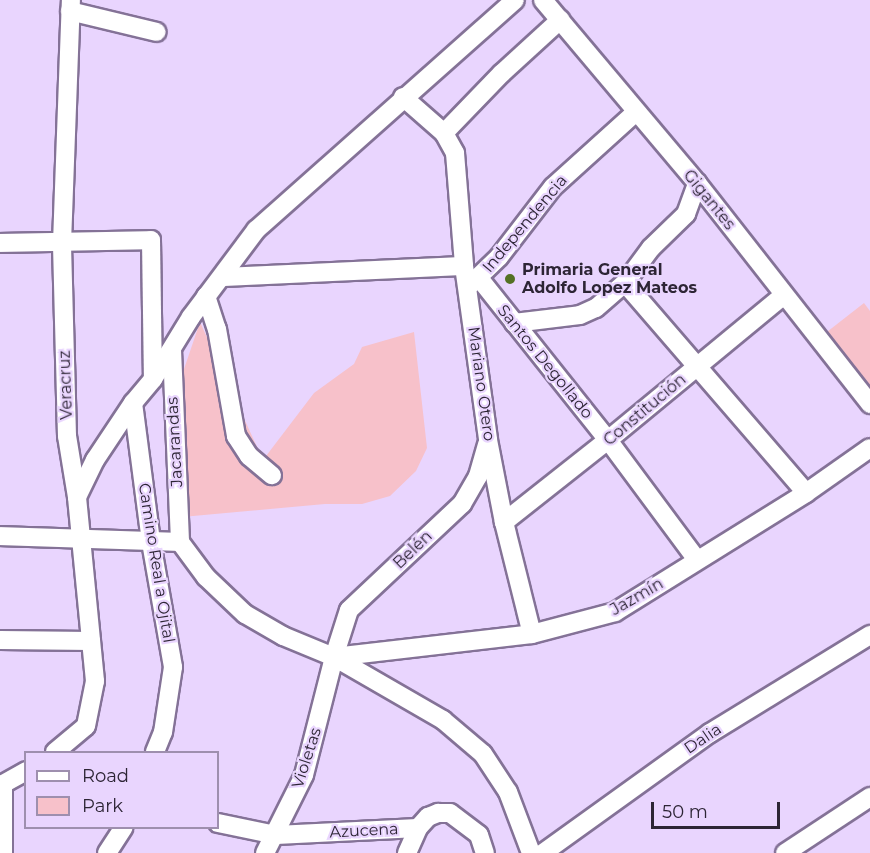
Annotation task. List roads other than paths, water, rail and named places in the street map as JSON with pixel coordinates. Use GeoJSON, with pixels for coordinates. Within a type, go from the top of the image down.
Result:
{"type":"FeatureCollection","features":[{"type":"Feature","properties":{"kind":"street"},"geometry":{"type":"LineString","coordinates":[[77,496],[95,460],[133,403],[153,379],[206,296],[256,230],[403,97],[515,0]]}},
{"type":"Feature","properties":{"kind":"street","name":"Gigantes"},"geometry":{"type":"LineString","coordinates":[[543,0],[697,183],[870,404]]}},
{"type":"Feature","properties":{"kind":"street"},"geometry":{"type":"LineString","coordinates":[[71,6],[157,32]]}},
{"type":"Feature","properties":{"kind":"street","name":"Veracruz"},"geometry":{"type":"LineString","coordinates":[[57,751],[86,726],[95,681],[77,496],[67,436],[62,243],[71,6]]}},
{"type":"Feature","properties":{"kind":"street"},"geometry":{"type":"LineString","coordinates":[[444,133],[502,73],[560,20]]}},
{"type":"Feature","properties":{"kind":"street","name":"Mariano Otero"},"geometry":{"type":"LineString","coordinates":[[403,97],[444,133],[455,153],[464,266],[473,283],[488,440],[504,522],[532,634]]}},
{"type":"Feature","properties":{"kind":"street","name":"Independencia"},"geometry":{"type":"LineString","coordinates":[[473,283],[553,187],[636,112]]}},
{"type":"Feature","properties":{"kind":"street"},"geometry":{"type":"LineString","coordinates":[[514,323],[580,315],[596,308],[625,283],[651,248],[686,214],[697,183]]}},
{"type":"Feature","properties":{"kind":"street"},"geometry":{"type":"LineString","coordinates":[[0,243],[151,240],[153,379]]}},
{"type":"Feature","properties":{"kind":"street","name":"Independencia"},"geometry":{"type":"LineString","coordinates":[[222,277],[464,266]]}},
{"type":"Feature","properties":{"kind":"street","name":"Santos Degollado"},"geometry":{"type":"LineString","coordinates":[[473,283],[514,323],[608,440],[697,561]]}},
{"type":"Feature","properties":{"kind":"street"},"geometry":{"type":"LineString","coordinates":[[625,283],[806,493]]}},
{"type":"Feature","properties":{"kind":"street","name":"Constitución"},"geometry":{"type":"LineString","coordinates":[[504,522],[784,295]]}},
{"type":"Feature","properties":{"kind":"street"},"geometry":{"type":"LineString","coordinates":[[206,296],[216,329],[236,436],[249,456],[272,475]]}},
{"type":"Feature","properties":{"kind":"street","name":"Jacarandas"},"geometry":{"type":"LineString","coordinates":[[172,350],[180,542]]}},
{"type":"Feature","properties":{"kind":"street","name":"Camino Real a Ojital"},"geometry":{"type":"LineString","coordinates":[[133,403],[151,542],[173,667],[163,732],[156,751]]}},
{"type":"Feature","properties":{"kind":"street","name":"Belén"},"geometry":{"type":"LineString","coordinates":[[334,657],[349,610],[462,504],[478,476],[488,440]]}},
{"type":"Feature","properties":{"kind":"street","name":"Jazmín"},"geometry":{"type":"LineString","coordinates":[[334,657],[532,634],[615,612],[806,493],[870,448]]}},
{"type":"Feature","properties":{"kind":"street"},"geometry":{"type":"LineString","coordinates":[[0,536],[180,542],[206,577],[245,614],[283,636],[334,657],[442,720],[483,754],[508,792],[531,853]]}},
{"type":"Feature","properties":{"kind":"street","name":"Dalia"},"geometry":{"type":"LineString","coordinates":[[543,853],[710,733],[870,635]]}},
{"type":"Feature","properties":{"kind":"street"},"geometry":{"type":"LineString","coordinates":[[0,640],[91,640]]}},
{"type":"Feature","properties":{"kind":"street","name":"Violetas"},"geometry":{"type":"LineString","coordinates":[[265,853],[304,775],[334,657]]}},
{"type":"Feature","properties":{"kind":"street"},"geometry":{"type":"LineString","coordinates":[[1,783],[24,772]]}},
{"type":"Feature","properties":{"kind":"street"},"geometry":{"type":"LineString","coordinates":[[1,783],[24,788]]}},
{"type":"Feature","properties":{"kind":"street"},"geometry":{"type":"LineString","coordinates":[[1,783],[3,853]]}},
{"type":"Feature","properties":{"kind":"street"},"geometry":{"type":"LineString","coordinates":[[785,853],[870,797]]}},
{"type":"Feature","properties":{"kind":"street","name":"Azucena"},"geometry":{"type":"LineString","coordinates":[[219,823],[276,835],[418,828],[428,817],[438,813],[450,813],[479,835],[485,853]]}},
{"type":"Feature","properties":{"kind":"street"},"geometry":{"type":"LineString","coordinates":[[407,853],[418,828]]}},
{"type":"Feature","properties":{"kind":"street"},"geometry":{"type":"LineString","coordinates":[[107,853],[122,829]]}},
{"type":"Feature","properties":{"kind":"place","name":"Primaria General Adolfo Lopez Mateos"},"geometry":{"type":"Point","coordinates":[510,279]}}]}
